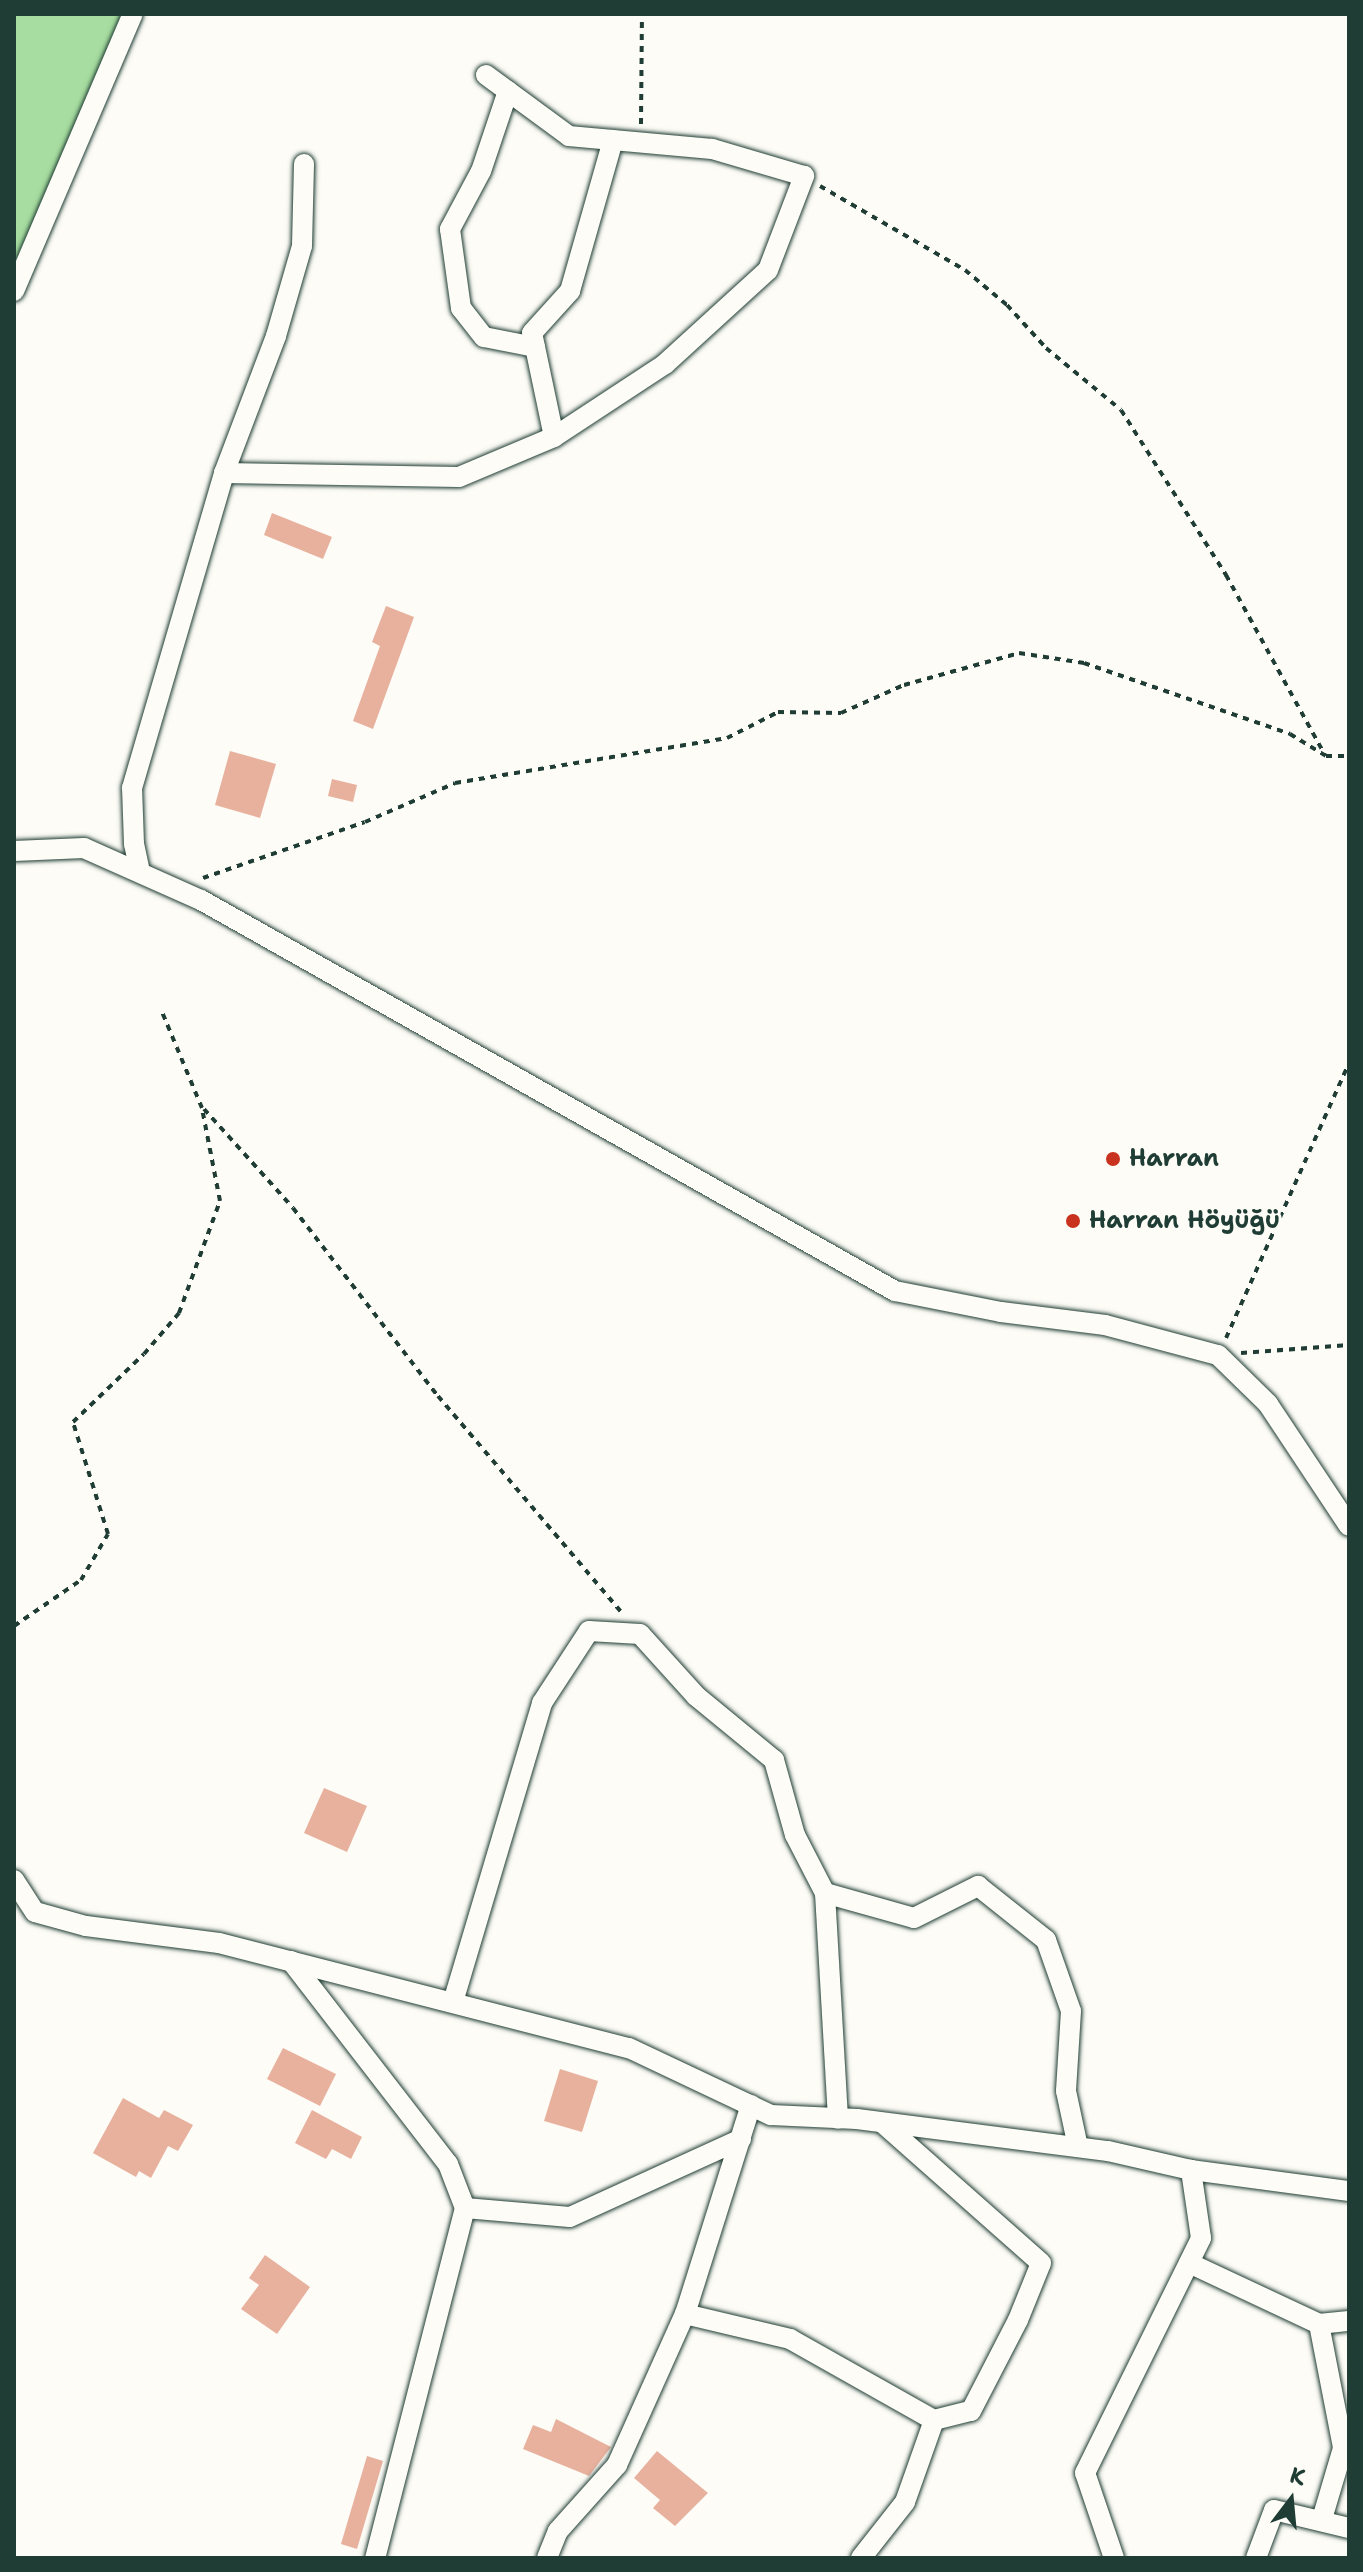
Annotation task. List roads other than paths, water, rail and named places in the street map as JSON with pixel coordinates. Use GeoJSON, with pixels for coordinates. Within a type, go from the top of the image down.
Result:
{"type":"FeatureCollection","features":[{"type":"Feature","properties":{"kind":"street"},"geometry":{"type":"LineString","coordinates":[[14,291],[133,14]]}},
{"type":"Feature","properties":{"kind":"street"},"geometry":{"type":"LineString","coordinates":[[224,473],[459,477],[554,437],[665,364],[768,270],[804,176],[712,149],[569,136],[486,75]]}},
{"type":"Feature","properties":{"kind":"street"},"geometry":{"type":"LineString","coordinates":[[508,91],[481,171],[450,229],[461,308],[484,337],[535,347]]}},
{"type":"Feature","properties":{"kind":"street"},"geometry":{"type":"LineString","coordinates":[[554,437],[532,333],[570,291],[613,140]]}},
{"type":"Feature","properties":{"kind":"street"},"geometry":{"type":"LineString","coordinates":[[140,872],[134,844],[132,788],[224,473],[276,336],[302,246],[304,164]]}},
{"type":"Feature","properties":{"kind":"street"},"geometry":{"type":"LineString","coordinates":[[14,851],[84,848],[201,900],[895,1291],[1001,1312],[1105,1325],[1218,1355],[1234,1367],[1268,1404],[1349,1526]]}},
{"type":"Feature","properties":{"kind":"street"},"geometry":{"type":"LineString","coordinates":[[453,2002],[542,1703],[589,1631],[640,1634],[696,1696],[774,1760],[795,1835],[825,1893],[838,2119]]}},
{"type":"Feature","properties":{"kind":"street"},"geometry":{"type":"LineString","coordinates":[[14,1880],[35,1912],[86,1926],[219,1943],[629,2048],[771,2115],[883,2123],[1078,2147],[1191,2170],[1349,2191]]}},
{"type":"Feature","properties":{"kind":"street"},"geometry":{"type":"LineString","coordinates":[[825,1893],[914,1918],[978,1886],[1046,1940],[1071,2011],[1066,2091],[1078,2147]]}},
{"type":"Feature","properties":{"kind":"street"},"geometry":{"type":"LineString","coordinates":[[291,1961],[448,2164],[465,2208],[375,2558]]}},
{"type":"Feature","properties":{"kind":"street"},"geometry":{"type":"LineString","coordinates":[[547,2558],[558,2531],[617,2465],[685,2314],[751,2105]]}},
{"type":"Feature","properties":{"kind":"street"},"geometry":{"type":"LineString","coordinates":[[685,2314],[790,2339],[934,2420],[971,2411],[1018,2320],[1041,2263],[883,2123]]}},
{"type":"Feature","properties":{"kind":"street"},"geometry":{"type":"LineString","coordinates":[[465,2208],[570,2217],[741,2139]]}},
{"type":"Feature","properties":{"kind":"street"},"geometry":{"type":"LineString","coordinates":[[1114,2558],[1085,2473],[1201,2238],[1191,2170]]}},
{"type":"Feature","properties":{"kind":"street"},"geometry":{"type":"LineString","coordinates":[[1189,2263],[1319,2324],[1349,2321]]}},
{"type":"Feature","properties":{"kind":"street"},"geometry":{"type":"LineString","coordinates":[[1319,2324],[1346,2448],[1322,2519]]}},
{"type":"Feature","properties":{"kind":"street"},"geometry":{"type":"LineString","coordinates":[[861,2558],[905,2502],[934,2420]]}},
{"type":"Feature","properties":{"kind":"street"},"geometry":{"type":"LineString","coordinates":[[1256,2558],[1274,2510],[1322,2519],[1349,2528]]}},
{"type":"Feature","properties":{"kind":"place","name":"Harran"},"geometry":{"type":"Point","coordinates":[1113,1159]}},
{"type":"Feature","properties":{"kind":"place","name":"Harran Höyüğü"},"geometry":{"type":"Point","coordinates":[1073,1221]}}]}
